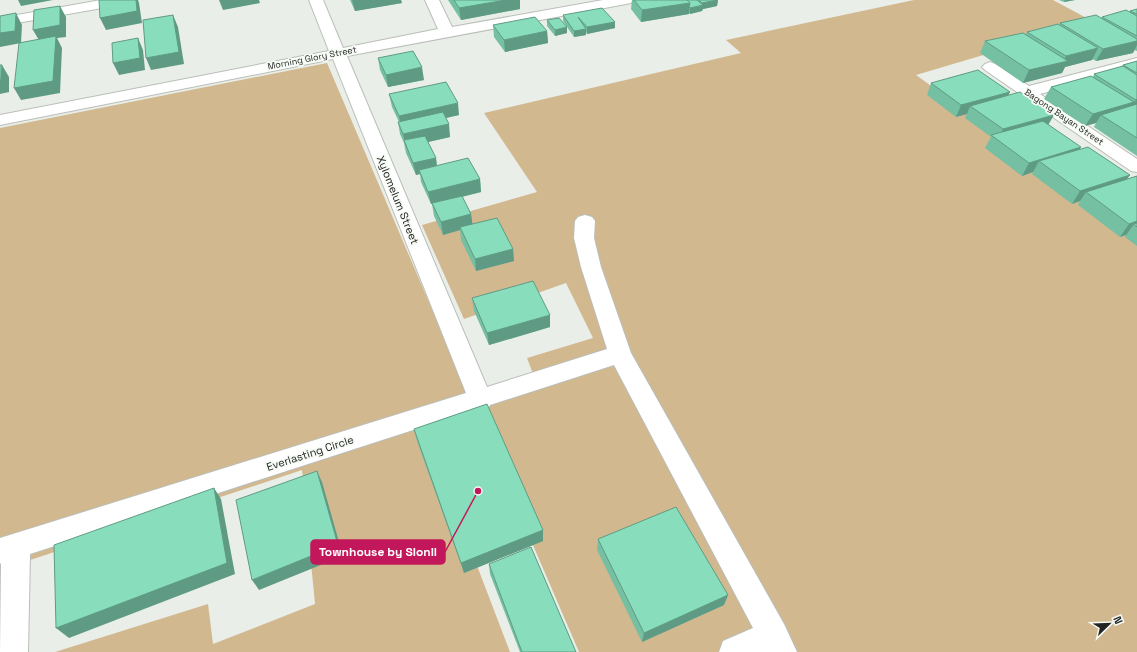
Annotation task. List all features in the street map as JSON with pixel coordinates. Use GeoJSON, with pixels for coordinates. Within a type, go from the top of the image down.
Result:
{"type":"FeatureCollection","features":[{"type":"Feature","properties":{"kind":"street"},"geometry":{"type":"LineString","coordinates":[[0,22],[125,0]]}},
{"type":"Feature","properties":{"kind":"street","name":"Xylomelum Street"},"geometry":{"type":"LineString","coordinates":[[316,0],[480,400]]}},
{"type":"Feature","properties":{"kind":"street"},"geometry":{"type":"LineString","coordinates":[[432,0],[447,32]]}},
{"type":"Feature","properties":{"kind":"street","name":"Morning Glory Street"},"geometry":{"type":"LineString","coordinates":[[0,120],[447,32],[580,4],[626,0]]}},
{"type":"Feature","properties":{"kind":"street"},"geometry":{"type":"LineString","coordinates":[[1027,92],[1137,63]]}},
{"type":"Feature","properties":{"kind":"street","name":"Bagong Bayan Street"},"geometry":{"type":"LineString","coordinates":[[990,67],[1137,167]]}},
{"type":"Feature","properties":{"kind":"street"},"geometry":{"type":"LineString","coordinates":[[586,221],[584,238],[591,266],[620,354],[777,643],[734,652]]}},
{"type":"Feature","properties":{"kind":"street","name":"Everlasting Circle"},"geometry":{"type":"LineString","coordinates":[[8,549],[480,400],[620,354]]}},
{"type":"Feature","properties":{"kind":"street"},"geometry":{"type":"LineString","coordinates":[[8,549],[13,652]]}},
{"type":"Feature","properties":{"kind":"shaded area"},"geometry":{"type":"Polygon","coordinates":[[[914,0],[1053,0],[1094,22],[916,75],[1137,235],[1137,652],[579,652],[474,408],[538,387],[527,358],[593,338],[566,283],[464,319],[422,225],[537,192],[484,113],[741,53],[726,40],[914,0]]]}},
{"type":"Feature","properties":{"kind":"shaded area"},"geometry":{"type":"Polygon","coordinates":[[[327,63],[474,408],[424,427],[510,652],[55,652],[208,604],[213,644],[315,604],[302,470],[0,570],[0,128],[327,63]]]}},
{"type":"Feature","properties":{"kind":"building"},"geometry":{"type":"Polygon","coordinates":[[[99,0],[136,0],[137,11],[100,18],[99,0]]]}},
{"type":"Feature","properties":{"kind":"building"},"geometry":{"type":"Polygon","coordinates":[[[454,0],[506,0],[459,8],[454,0]]]}},
{"type":"Feature","properties":{"kind":"building"},"geometry":{"type":"Polygon","coordinates":[[[634,0],[687,0],[690,3],[642,10],[634,0]]]}},
{"type":"Feature","properties":{"kind":"building"},"geometry":{"type":"Polygon","coordinates":[[[687,0],[697,0],[703,5],[690,8],[690,3],[687,0]]]}},
{"type":"Feature","properties":{"kind":"building"},"geometry":{"type":"Polygon","coordinates":[[[699,0],[718,0],[702,3],[699,0]]]}},
{"type":"Feature","properties":{"kind":"building"},"geometry":{"type":"Polygon","coordinates":[[[60,6],[60,25],[33,30],[34,10],[60,6]]]}},
{"type":"Feature","properties":{"kind":"building"},"geometry":{"type":"Polygon","coordinates":[[[602,8],[615,22],[587,27],[578,17],[586,29],[574,31],[563,15],[602,8]]]}},
{"type":"Feature","properties":{"kind":"building"},"geometry":{"type":"Polygon","coordinates":[[[1137,9],[1137,14],[1130,11],[1137,9]]]}},
{"type":"Feature","properties":{"kind":"building"},"geometry":{"type":"Polygon","coordinates":[[[1126,10],[1137,16],[1137,36],[1102,17],[1126,10]]]}},
{"type":"Feature","properties":{"kind":"building"},"geometry":{"type":"Polygon","coordinates":[[[16,13],[15,31],[0,33],[0,16],[16,13]]]}},
{"type":"Feature","properties":{"kind":"building"},"geometry":{"type":"Polygon","coordinates":[[[173,15],[179,52],[146,58],[143,20],[173,15]]]}},
{"type":"Feature","properties":{"kind":"building"},"geometry":{"type":"Polygon","coordinates":[[[1096,15],[1137,39],[1137,41],[1103,49],[1060,23],[1096,15]]]}},
{"type":"Feature","properties":{"kind":"building"},"geometry":{"type":"Polygon","coordinates":[[[535,17],[547,31],[504,40],[493,25],[535,17]]]}},
{"type":"Feature","properties":{"kind":"building"},"geometry":{"type":"Polygon","coordinates":[[[559,18],[567,27],[555,30],[547,20],[559,18]]]}},
{"type":"Feature","properties":{"kind":"building"},"geometry":{"type":"Polygon","coordinates":[[[1058,24],[1098,48],[1066,56],[1027,32],[1058,24]]]}},
{"type":"Feature","properties":{"kind":"building"},"geometry":{"type":"Polygon","coordinates":[[[1023,33],[1068,61],[1029,70],[985,41],[1023,33]]]}},
{"type":"Feature","properties":{"kind":"building"},"geometry":{"type":"Polygon","coordinates":[[[56,36],[53,81],[14,88],[19,43],[56,36]]]}},
{"type":"Feature","properties":{"kind":"building"},"geometry":{"type":"Polygon","coordinates":[[[138,38],[140,58],[113,63],[112,43],[138,38]]]}},
{"type":"Feature","properties":{"kind":"building"},"geometry":{"type":"Polygon","coordinates":[[[413,51],[422,67],[386,75],[378,58],[413,51]]]}},
{"type":"Feature","properties":{"kind":"building"},"geometry":{"type":"Polygon","coordinates":[[[1137,61],[1137,73],[1123,65],[1137,61]]]}},
{"type":"Feature","properties":{"kind":"building"},"geometry":{"type":"Polygon","coordinates":[[[0,65],[2,65],[1,80],[0,80],[0,65]]]}},
{"type":"Feature","properties":{"kind":"building"},"geometry":{"type":"Polygon","coordinates":[[[1123,66],[1137,75],[1136,100],[1094,74],[1123,66]]]}},
{"type":"Feature","properties":{"kind":"building"},"geometry":{"type":"Polygon","coordinates":[[[978,70],[1010,92],[961,105],[931,83],[978,70]]]}},
{"type":"Feature","properties":{"kind":"building"},"geometry":{"type":"Polygon","coordinates":[[[1091,76],[1134,102],[1093,114],[1051,87],[1091,76]]]}},
{"type":"Feature","properties":{"kind":"building"},"geometry":{"type":"Polygon","coordinates":[[[446,82],[458,103],[399,116],[389,94],[446,82]]]}},
{"type":"Feature","properties":{"kind":"building"},"geometry":{"type":"Polygon","coordinates":[[[1020,92],[1054,115],[1003,129],[970,106],[1020,92]]]}},
{"type":"Feature","properties":{"kind":"building"},"geometry":{"type":"Polygon","coordinates":[[[1137,104],[1137,138],[1101,115],[1137,104]]]}},
{"type":"Feature","properties":{"kind":"building"},"geometry":{"type":"Polygon","coordinates":[[[443,112],[449,124],[403,134],[398,122],[443,112]]]}},
{"type":"Feature","properties":{"kind":"building"},"geometry":{"type":"Polygon","coordinates":[[[1043,121],[1081,147],[1029,163],[991,135],[1043,121]]]}},
{"type":"Feature","properties":{"kind":"building"},"geometry":{"type":"Polygon","coordinates":[[[425,136],[436,158],[413,163],[404,140],[425,136]]]}},
{"type":"Feature","properties":{"kind":"building"},"geometry":{"type":"Polygon","coordinates":[[[1088,147],[1130,175],[1080,191],[1039,161],[1088,147]]]}},
{"type":"Feature","properties":{"kind":"building"},"geometry":{"type":"Polygon","coordinates":[[[468,158],[480,179],[428,192],[419,170],[468,158]]]}},
{"type":"Feature","properties":{"kind":"building"},"geometry":{"type":"Polygon","coordinates":[[[1137,176],[1137,221],[1129,224],[1086,192],[1137,176]]]}},
{"type":"Feature","properties":{"kind":"building"},"geometry":{"type":"Polygon","coordinates":[[[462,196],[471,214],[441,222],[432,203],[462,196]]]}},
{"type":"Feature","properties":{"kind":"building"},"geometry":{"type":"Polygon","coordinates":[[[497,218],[513,249],[475,259],[460,227],[497,218]]]}},
{"type":"Feature","properties":{"kind":"building"},"geometry":{"type":"Polygon","coordinates":[[[533,281],[550,315],[487,333],[472,298],[533,281]]]}},
{"type":"Feature","properties":{"kind":"building"},"geometry":{"type":"Polygon","coordinates":[[[487,404],[543,530],[461,563],[414,429],[487,404]]]}},
{"type":"Feature","properties":{"kind":"building"},"geometry":{"type":"Polygon","coordinates":[[[317,471],[338,545],[252,580],[236,500],[317,471]]]}},
{"type":"Feature","properties":{"kind":"building"},"geometry":{"type":"Polygon","coordinates":[[[214,488],[227,563],[56,628],[54,545],[214,488]]]}},
{"type":"Feature","properties":{"kind":"building"},"geometry":{"type":"Polygon","coordinates":[[[676,507],[728,595],[644,633],[598,539],[676,507]]]}},
{"type":"Feature","properties":{"kind":"building"},"geometry":{"type":"Polygon","coordinates":[[[531,547],[576,652],[522,652],[489,564],[531,547]]]}},
{"type":"Feature","properties":{"kind":"place","name":"Townhouse by Sionil"},"geometry":{"type":"Point","coordinates":[478,491]}}]}
